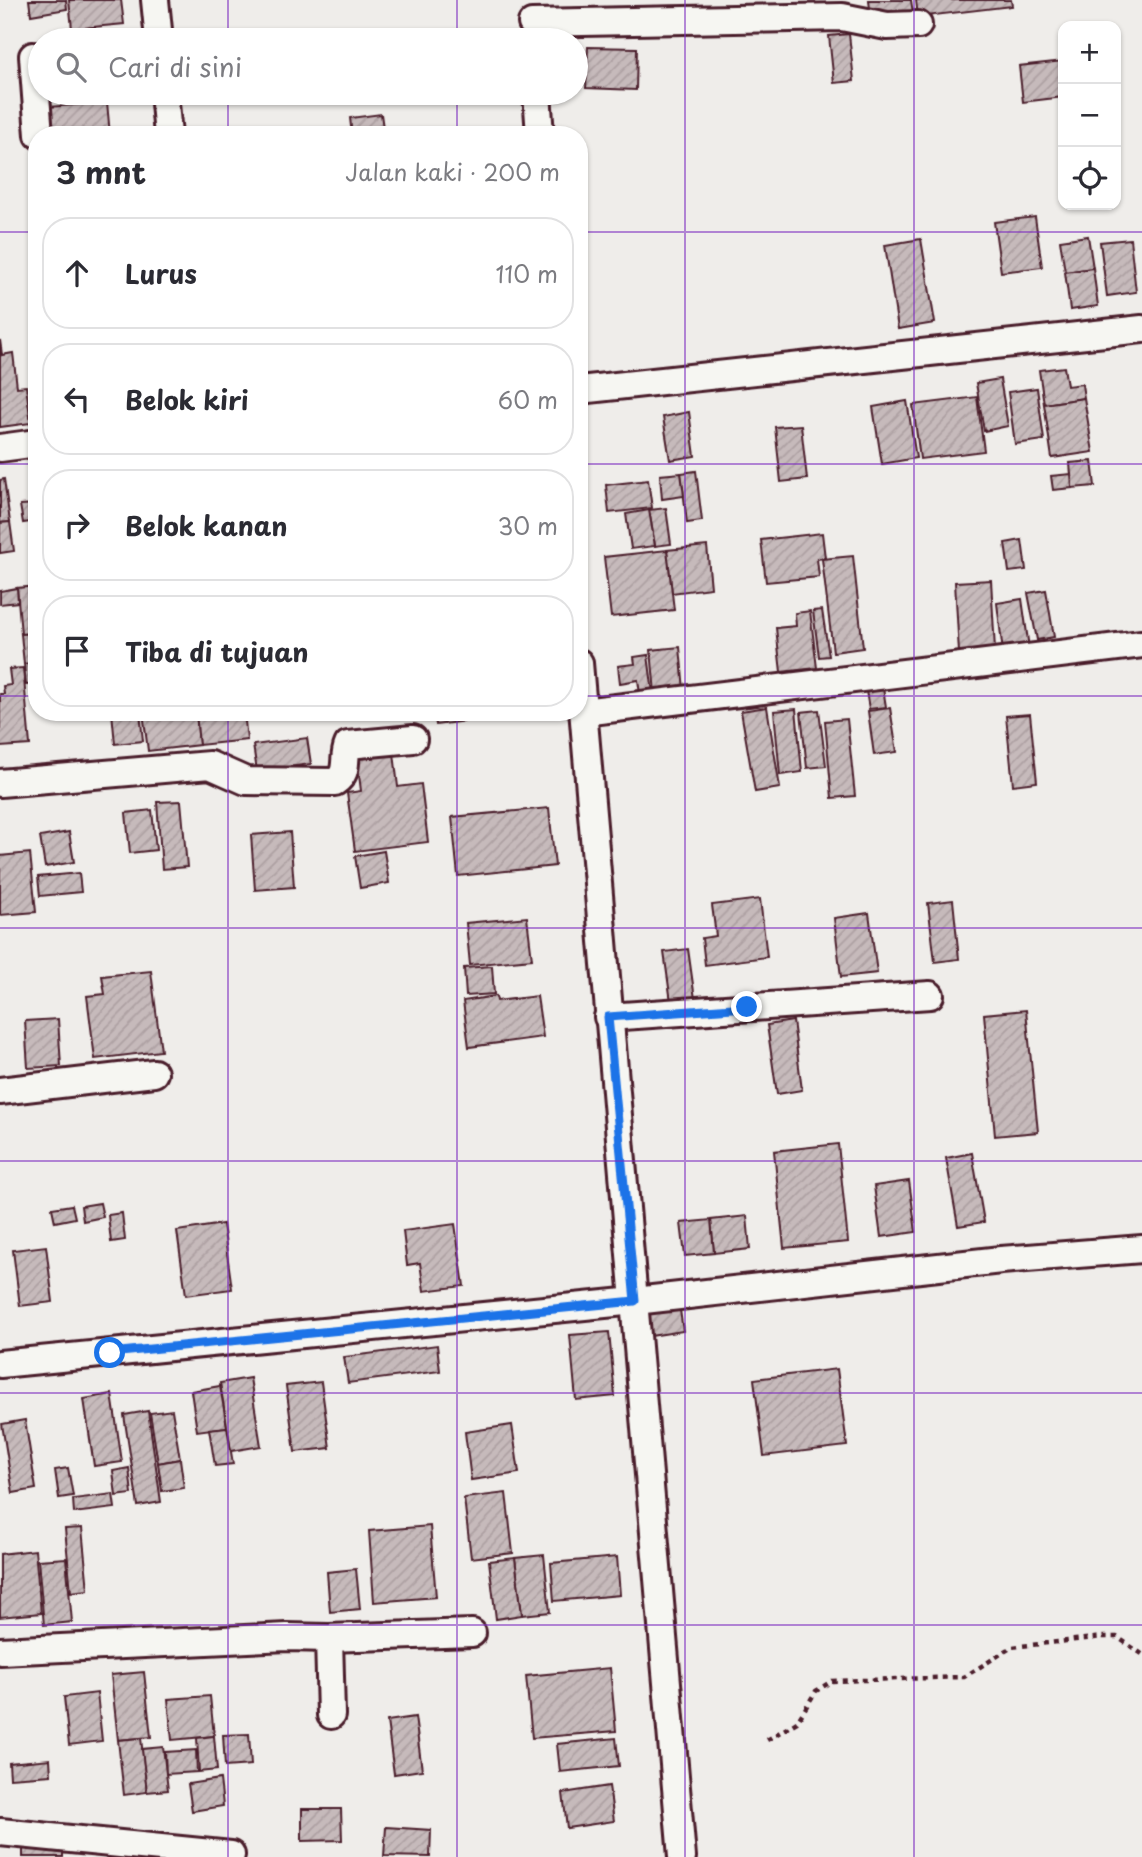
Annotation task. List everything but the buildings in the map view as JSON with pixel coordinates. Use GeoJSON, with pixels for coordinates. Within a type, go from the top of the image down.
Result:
{"type":"FeatureCollection","features":[{"type":"Feature","properties":{"kind":"street"},"geometry":{"type":"LineString","coordinates":[[155,0],[158,28]]}},
{"type":"Feature","properties":{"kind":"street"},"geometry":{"type":"LineString","coordinates":[[532,21],[842,17],[887,26],[918,25]]}},
{"type":"Feature","properties":{"kind":"street"},"geometry":{"type":"LineString","coordinates":[[37,105],[38,126]]}},
{"type":"Feature","properties":{"kind":"street"},"geometry":{"type":"LineString","coordinates":[[165,105],[167,126]]}},
{"type":"Feature","properties":{"kind":"street"},"geometry":{"type":"LineString","coordinates":[[538,105],[539,126]]}},
{"type":"Feature","properties":{"kind":"street"},"geometry":{"type":"LineString","coordinates":[[588,389],[1142,329]]}},
{"type":"Feature","properties":{"kind":"street"},"geometry":{"type":"LineString","coordinates":[[0,448],[28,444]]}},
{"type":"Feature","properties":{"kind":"street"},"geometry":{"type":"LineString","coordinates":[[588,711],[1142,644]]}},
{"type":"Feature","properties":{"kind":"street"},"geometry":{"type":"LineString","coordinates":[[584,721],[682,1857]]}},
{"type":"Feature","properties":{"kind":"street"},"geometry":{"type":"LineString","coordinates":[[0,783],[210,765],[247,781],[335,782],[342,778],[347,766],[348,745],[414,739]]}},
{"type":"Feature","properties":{"kind":"street"},"geometry":{"type":"LineString","coordinates":[[608,1017],[930,995]]}},
{"type":"Feature","properties":{"kind":"street"},"geometry":{"type":"LineString","coordinates":[[0,1091],[155,1073]]}},
{"type":"Feature","properties":{"kind":"street"},"geometry":{"type":"LineString","coordinates":[[0,1364],[635,1301],[1001,1260],[1142,1249]]}},
{"type":"Feature","properties":{"kind":"street"},"geometry":{"type":"LineString","coordinates":[[0,1651],[287,1637],[472,1633]]}},
{"type":"Feature","properties":{"kind":"street"},"geometry":{"type":"LineString","coordinates":[[329,1638],[331,1715]]}},
{"type":"Feature","properties":{"kind":"street"},"geometry":{"type":"LineString","coordinates":[[0,1832],[231,1855]]}},
{"type":"Feature","properties":{"kind":"path"},"geometry":{"type":"LineString","coordinates":[[767,1740],[797,1723],[816,1691],[832,1681],[964,1677],[1012,1647],[1103,1637],[1117,1637],[1142,1654]]}},
{"type":"Feature","properties":{"kind":"route"},"geometry":{"type":"LineString","coordinates":[[110,1353],[635,1301],[608,1017],[747,1007]]}}]}
